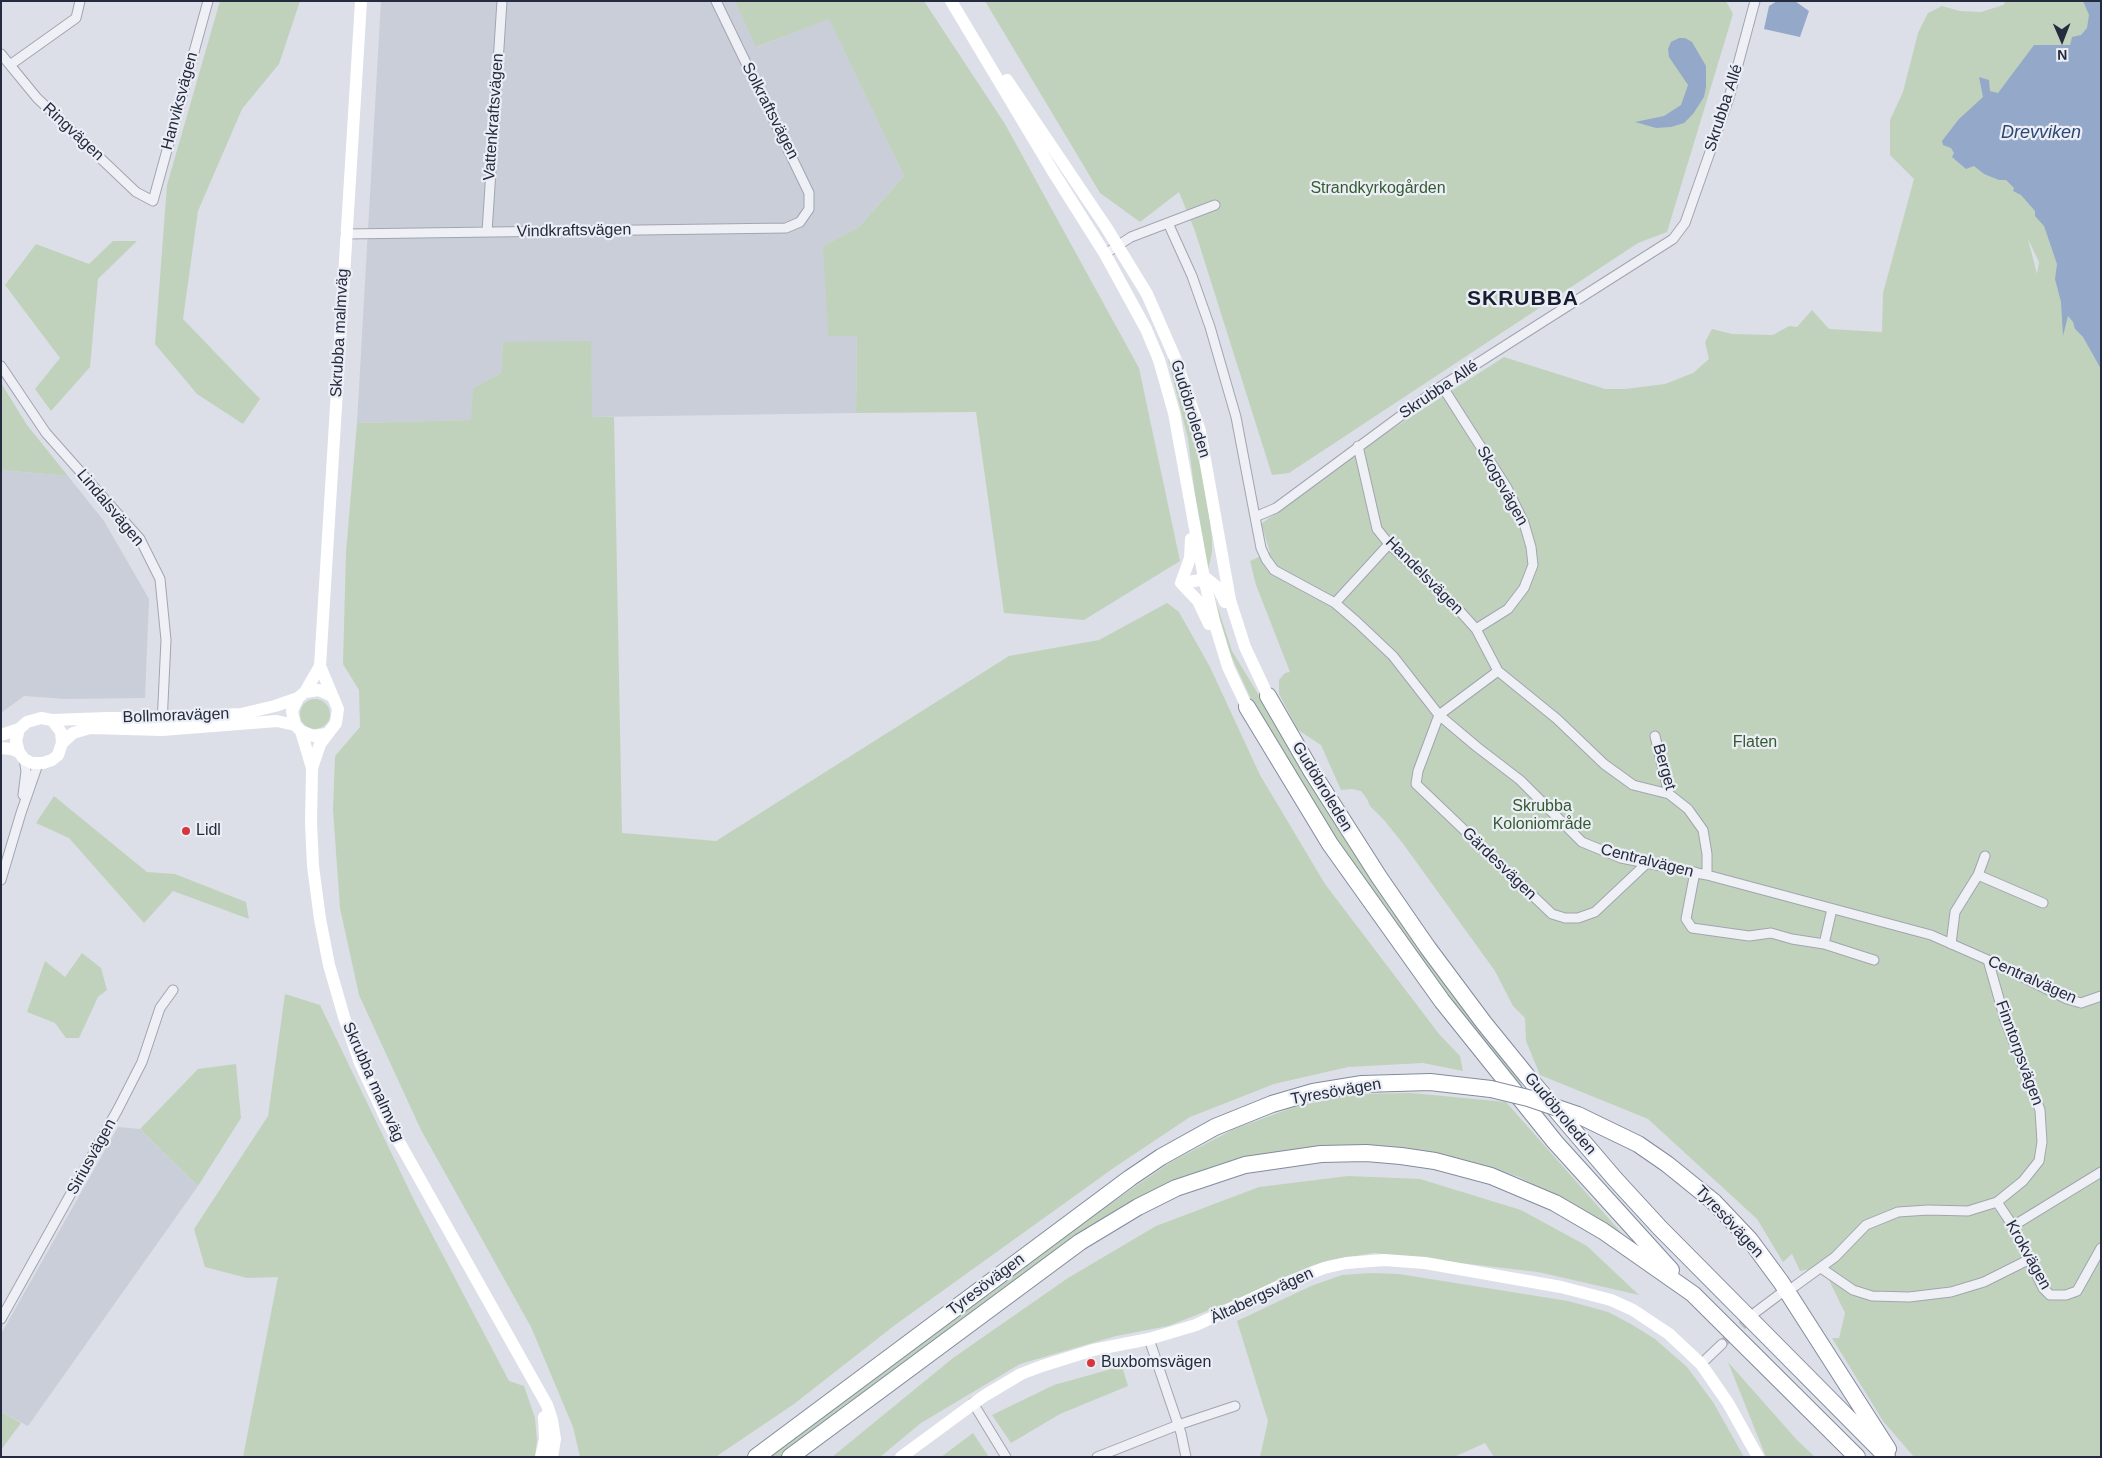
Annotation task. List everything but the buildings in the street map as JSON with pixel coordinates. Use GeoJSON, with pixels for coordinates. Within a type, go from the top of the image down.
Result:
{"type":"FeatureCollection","features":[{"type":"Feature","properties":{"kind":"highway","name":"Gudöbroleden"},"geometry":{"type":"LineString","coordinates":[[1268,696],[1312,772],[1379,877],[1440,963],[1521,1068],[1615,1179],[1660,1228],[1887,1457]]}},
{"type":"Feature","properties":{"kind":"highway","name":"Gudöbroleden"},"geometry":{"type":"LineString","coordinates":[[1247,707],[1330,844],[1442,1001],[1555,1142],[1632,1229],[1694,1294]]}},
{"type":"Feature","properties":{"kind":"highway","name":"Tyresövägen"},"geometry":{"type":"LineString","coordinates":[[757,1455],[1130,1178],[1161,1157],[1214,1127],[1272,1104],[1313,1092],[1362,1084],[1430,1082],[1491,1089],[1528,1098],[1578,1115],[1638,1144],[1667,1164],[1714,1202],[1750,1240],[1786,1290],[1893,1457]]}},
{"type":"Feature","properties":{"kind":"highway","name":"Tyresövägen"},"geometry":{"type":"LineString","coordinates":[[790,1457],[1080,1242],[1108,1224],[1176,1188],[1214,1174],[1276,1159],[1321,1154],[1366,1153],[1435,1161],[1491,1176],[1556,1203],[1603,1231],[1694,1294],[1857,1457]]}},
{"type":"Feature","properties":{"kind":"street"},"geometry":{"type":"LineString","coordinates":[[10,65],[76,18],[80,1]]}},
{"type":"Feature","properties":{"kind":"street","name":"Hanviksvägen"},"geometry":{"type":"LineString","coordinates":[[153,201],[208,1]]}},
{"type":"Feature","properties":{"kind":"street","name":"Skrubba malmväg"},"geometry":{"type":"LineString","coordinates":[[332,696],[320,666],[361,1]]}},
{"type":"Feature","properties":{"kind":"street","name":"Vattenkraftsvägen"},"geometry":{"type":"LineString","coordinates":[[487,232],[502,1]]}},
{"type":"Feature","properties":{"kind":"street","name":"Solkraftsvägen"},"geometry":{"type":"LineString","coordinates":[[716,1],[809,193],[808,209],[800,222]]}},
{"type":"Feature","properties":{"kind":"street","name":"Gudöbroleden"},"geometry":{"type":"LineString","coordinates":[[952,1],[1064,163],[1147,294],[1175,358],[1200,431],[1210,480],[1224,574],[1240,634],[1268,696]]}},
{"type":"Feature","properties":{"kind":"street","name":"Gudöbroleden"},"geometry":{"type":"LineString","coordinates":[[952,1],[1052,170],[1105,254],[1135,308],[1159,360],[1174,413],[1204,578],[1214,621],[1228,667],[1247,707]]}},
{"type":"Feature","properties":{"kind":"street","name":"Skrubba Allé"},"geometry":{"type":"LineString","coordinates":[[1255,517],[1276,508],[1442,386],[1673,240],[1685,222],[1729,98],[1754,1]]}},
{"type":"Feature","properties":{"kind":"street","name":"Ringvägen"},"geometry":{"type":"LineString","coordinates":[[1,54],[37,98],[136,192],[153,201]]}},
{"type":"Feature","properties":{"kind":"street"},"geometry":{"type":"LineString","coordinates":[[1105,254],[1131,237],[1215,205]]}},
{"type":"Feature","properties":{"kind":"street","name":"Vindkraftsvägen"},"geometry":{"type":"LineString","coordinates":[[346,234],[786,228],[800,222]]}},
{"type":"Feature","properties":{"kind":"street"},"geometry":{"type":"LineString","coordinates":[[1168,223],[1192,276],[1210,327],[1236,417],[1255,517]]}},
{"type":"Feature","properties":{"kind":"street","name":"Lindalsvägen"},"geometry":{"type":"LineString","coordinates":[[1,366],[46,433],[140,539],[160,578],[166,640],[162,724]]}},
{"type":"Feature","properties":{"kind":"street","name":"Skogsvägen"},"geometry":{"type":"LineString","coordinates":[[1442,386],[1507,488],[1524,522],[1531,547],[1533,565],[1524,588],[1508,609],[1476,629]]}},
{"type":"Feature","properties":{"kind":"street","name":"Handelsvägen"},"geometry":{"type":"LineString","coordinates":[[1358,446],[1377,529],[1389,544],[1458,609],[1476,629],[1498,671],[1557,719],[1604,764],[1633,785],[1669,794]]}},
{"type":"Feature","properties":{"kind":"street"},"geometry":{"type":"LineString","coordinates":[[1181,583],[1190,558],[1192,514]]}},
{"type":"Feature","properties":{"kind":"street","name":"Centralvägen"},"geometry":{"type":"LineString","coordinates":[[1255,517],[1261,548],[1274,570],[1335,603],[1392,656],[1440,715],[1477,747],[1520,780],[1582,842],[1621,858],[1695,872],[1931,935],[1988,960],[2067,999],[2081,1002],[2101,996]]}},
{"type":"Feature","properties":{"kind":"street"},"geometry":{"type":"LineString","coordinates":[[1335,603],[1389,544]]}},
{"type":"Feature","properties":{"kind":"street"},"geometry":{"type":"LineString","coordinates":[[1181,583],[1204,578],[1210,580],[1218,588],[1240,634]]}},
{"type":"Feature","properties":{"kind":"street"},"geometry":{"type":"LineString","coordinates":[[1181,583],[1198,601],[1228,667]]}},
{"type":"Feature","properties":{"kind":"street","name":"Skrubba malmväg"},"geometry":{"type":"LineString","coordinates":[[301,695],[320,666]]}},
{"type":"Feature","properties":{"kind":"street"},"geometry":{"type":"LineString","coordinates":[[1440,715],[1498,671]]}},
{"type":"Feature","properties":{"kind":"street"},"geometry":{"type":"LineString","coordinates":[[319,690],[332,696],[338,709],[336,723],[326,734],[313,736],[298,728],[292,711],[301,695],[319,690]]}},
{"type":"Feature","properties":{"kind":"street","name":"Bollmoravägen"},"geometry":{"type":"LineString","coordinates":[[52,720],[107,718],[162,724],[241,714],[275,706],[301,695]]}},
{"type":"Feature","properties":{"kind":"street","name":"Gärdesvägen"},"geometry":{"type":"LineString","coordinates":[[1440,715],[1418,771],[1416,784],[1552,914],[1565,918],[1578,918],[1595,912],[1647,863]]}},
{"type":"Feature","properties":{"kind":"street"},"geometry":{"type":"LineString","coordinates":[[1,735],[19,729],[27,722],[41,718],[52,720],[61,732],[62,743],[60,750],[52,760],[38,764],[11,749],[1,748]]}},
{"type":"Feature","properties":{"kind":"street","name":"Bollmoravägen"},"geometry":{"type":"LineString","coordinates":[[62,743],[73,733],[90,728],[277,721],[298,728]]}},
{"type":"Feature","properties":{"kind":"street","name":"Skrubba malmväg"},"geometry":{"type":"LineString","coordinates":[[298,728],[312,768]]}},
{"type":"Feature","properties":{"kind":"street"},"geometry":{"type":"LineString","coordinates":[[19,729],[16,741],[26,771],[21,813]]}},
{"type":"Feature","properties":{"kind":"street","name":"Skrubba malmväg"},"geometry":{"type":"LineString","coordinates":[[326,734],[320,744],[312,768],[311,823],[320,918],[329,965],[344,1018],[360,1063],[385,1117],[539,1393],[548,1405],[555,1439],[552,1457]]}},
{"type":"Feature","properties":{"kind":"street","name":"Berget"},"geometry":{"type":"LineString","coordinates":[[1655,736],[1669,794],[1688,809],[1703,830],[1707,854],[1707,875]]}},
{"type":"Feature","properties":{"kind":"street"},"geometry":{"type":"LineString","coordinates":[[1,880],[38,764]]}},
{"type":"Feature","properties":{"kind":"street"},"geometry":{"type":"LineString","coordinates":[[1951,944],[1955,912],[1978,875],[1985,856]]}},
{"type":"Feature","properties":{"kind":"street"},"geometry":{"type":"LineString","coordinates":[[1695,872],[1686,919],[1692,928],[1749,936],[1771,932],[1792,939],[1824,944],[1874,960]]}},
{"type":"Feature","properties":{"kind":"street"},"geometry":{"type":"LineString","coordinates":[[1978,875],[2043,903]]}},
{"type":"Feature","properties":{"kind":"street"},"geometry":{"type":"LineString","coordinates":[[1824,944],[1832,908]]}},
{"type":"Feature","properties":{"kind":"street","name":"Finntorpsvägen"},"geometry":{"type":"LineString","coordinates":[[1796,1286],[1835,1257],[1866,1225],[1898,1212],[1928,1210],[1968,1211],[1997,1202],[2023,1181],[2038,1160],[2042,1142],[2040,1110],[2005,1020],[1988,960]]}},
{"type":"Feature","properties":{"kind":"street","name":"Siriusvägen"},"geometry":{"type":"LineString","coordinates":[[1,1319],[118,1110],[142,1062],[160,1008],[173,990]]}},
{"type":"Feature","properties":{"kind":"street"},"geometry":{"type":"LineString","coordinates":[[2013,1226],[2101,1172]]}},
{"type":"Feature","properties":{"kind":"street","name":"Krokvägen"},"geometry":{"type":"LineString","coordinates":[[1997,1202],[2013,1226],[2043,1288],[2050,1295],[2066,1295],[2077,1291],[2101,1248]]}},
{"type":"Feature","properties":{"kind":"street"},"geometry":{"type":"LineString","coordinates":[[1821,1268],[1853,1290],[1872,1296],[1909,1297],[1950,1292],[1984,1282],[2030,1259]]}},
{"type":"Feature","properties":{"kind":"street","name":"Ältabergsvägen"},"geometry":{"type":"LineString","coordinates":[[901,1457],[973,1403],[1003,1384],[1042,1366],[1093,1350],[1149,1339],[1196,1325],[1286,1283],[1324,1268],[1355,1262],[1394,1260],[1425,1263],[1551,1285],[1611,1300],[1633,1310],[1669,1334],[1701,1364],[1728,1403],[1758,1457]]}},
{"type":"Feature","properties":{"kind":"street"},"geometry":{"type":"LineString","coordinates":[[1756,1312],[1780,1294]]}},
{"type":"Feature","properties":{"kind":"street"},"geometry":{"type":"LineString","coordinates":[[1149,1339],[1178,1425],[1186,1457]]}},
{"type":"Feature","properties":{"kind":"street"},"geometry":{"type":"LineString","coordinates":[[1701,1364],[1722,1344]]}},
{"type":"Feature","properties":{"kind":"street","name":"Skrubba malmväg"},"geometry":{"type":"LineString","coordinates":[[539,1393],[546,1439],[541,1457]]}},
{"type":"Feature","properties":{"kind":"street"},"geometry":{"type":"LineString","coordinates":[[973,1403],[1006,1457]]}},
{"type":"Feature","properties":{"kind":"street"},"geometry":{"type":"LineString","coordinates":[[1097,1457],[1178,1425],[1235,1406]]}},
{"type":"Feature","properties":{"kind":"shaded area"},"geometry":{"type":"Polygon","coordinates":[[[381,1],[735,1],[757,47],[829,18],[904,176],[859,227],[823,246],[857,336],[856,413],[592,417],[503,343],[501,373],[473,388],[472,420],[357,423],[381,1]]]}},
{"type":"Feature","properties":{"kind":"shaded area"},"geometry":{"type":"Polygon","coordinates":[[[1,470],[68,476],[104,521],[149,599],[145,698],[66,699],[24,696],[1,713],[1,470]]]}},
{"type":"Feature","properties":{"kind":"shaded area"},"geometry":{"type":"Polygon","coordinates":[[[118,1127],[140,1129],[198,1186],[28,1426],[1,1412],[1,1334],[118,1127]]]}},
{"type":"Feature","properties":{"kind":"green space"},"geometry":{"type":"Polygon","coordinates":[[[220,1],[300,1],[279,64],[242,109],[198,211],[183,319],[260,399],[243,424],[197,394],[155,344],[167,185],[220,1]]]}},
{"type":"Feature","properties":{"kind":"green space"},"geometry":{"type":"Polygon","coordinates":[[[735,1],[924,1],[1005,124],[1139,368],[1180,561],[1084,620],[1004,613],[976,412],[856,413],[857,336],[828,336],[823,246],[859,227],[904,176],[829,19],[756,47],[735,1]]]}},
{"type":"Feature","properties":{"kind":"green space","name":"Strandkyrkogården"},"geometry":{"type":"Polygon","coordinates":[[[985,1],[1726,1],[1733,14],[1667,232],[1638,243],[1289,473],[1272,475],[1195,231],[1179,192],[1140,222],[1100,193],[985,1]]]}},
{"type":"Feature","properties":{"kind":"green space","name":"Flaten"},"geometry":{"type":"Polygon","coordinates":[[[2006,1],[2101,1],[2101,1457],[1914,1457],[1883,1421],[1832,1338],[1839,1338],[1845,1313],[1829,1280],[1812,1269],[1800,1271],[1792,1254],[1783,1262],[1757,1219],[1648,1119],[1540,1075],[1526,1041],[1525,1018],[1513,1006],[1495,971],[1404,845],[1370,806],[1361,791],[1352,789],[1341,790],[1321,745],[1298,730],[1279,694],[1279,680],[1285,673],[1290,672],[1256,585],[1250,561],[1270,552],[1261,524],[1361,449],[1504,357],[1605,389],[1625,389],[1665,384],[1693,373],[1709,359],[1705,342],[1712,329],[1732,334],[1773,335],[1789,326],[1797,327],[1812,310],[1829,329],[1882,332],[1883,293],[1914,179],[1890,155],[1890,120],[1903,92],[1918,33],[1928,13],[1942,6],[1960,11],[1981,12],[2003,5],[2006,1]],[[2028,239],[2037,274],[2039,262],[2028,239]]]}},
{"type":"Feature","properties":{"kind":"green space"},"geometry":{"type":"Polygon","coordinates":[[[113,241],[137,241],[98,279],[90,367],[51,411],[35,389],[60,358],[5,285],[36,244],[89,264],[113,241]]]}},
{"type":"Feature","properties":{"kind":"green space"},"geometry":{"type":"Polygon","coordinates":[[[591,341],[592,417],[614,417],[622,833],[716,841],[1009,656],[1099,640],[1167,603],[1179,612],[1210,667],[1260,775],[1325,884],[1439,1034],[1460,1056],[1463,1071],[1423,1063],[1348,1067],[1274,1084],[1190,1117],[1115,1167],[895,1325],[794,1404],[717,1456],[580,1457],[573,1427],[531,1327],[421,1130],[359,995],[340,908],[333,810],[335,756],[360,727],[359,690],[343,664],[346,552],[357,423],[471,420],[473,388],[501,373],[503,342],[591,341]]]}},
{"type":"Feature","properties":{"kind":"green space"},"geometry":{"type":"Polygon","coordinates":[[[1168,359],[1171,360],[1193,428],[1205,479],[1212,539],[1212,552],[1208,570],[1202,551],[1188,439],[1168,359]]]}},
{"type":"Feature","properties":{"kind":"green space"},"geometry":{"type":"Polygon","coordinates":[[[1,383],[27,425],[68,476],[1,470],[1,383]]]}},
{"type":"Feature","properties":{"kind":"green space"},"geometry":{"type":"Polygon","coordinates":[[[1212,599],[1215,599],[1232,651],[1378,891],[1435,972],[1523,1085],[1514,1083],[1431,977],[1331,832],[1256,710],[1229,651],[1212,599]]]}},
{"type":"Feature","properties":{"kind":"green space"},"geometry":{"type":"Polygon","coordinates":[[[315,699],[321,700],[329,708],[329,720],[321,728],[315,729],[309,728],[301,720],[300,714],[301,708],[309,700],[315,699]]]}},
{"type":"Feature","properties":{"kind":"green space"},"geometry":{"type":"Polygon","coordinates":[[[54,796],[147,872],[175,874],[246,902],[249,919],[173,891],[144,923],[69,838],[36,823],[54,796]]]}},
{"type":"Feature","properties":{"kind":"green space"},"geometry":{"type":"Polygon","coordinates":[[[82,953],[101,968],[107,990],[98,997],[79,1038],[66,1038],[55,1023],[27,1012],[45,961],[65,977],[82,953]]]}},
{"type":"Feature","properties":{"kind":"green space"},"geometry":{"type":"Polygon","coordinates":[[[285,994],[320,1005],[414,1200],[509,1381],[524,1386],[535,1418],[537,1440],[535,1457],[243,1457],[278,1277],[247,1278],[205,1267],[194,1229],[268,1116],[285,994]]]}},
{"type":"Feature","properties":{"kind":"green space"},"geometry":{"type":"Polygon","coordinates":[[[236,1064],[241,1118],[198,1186],[140,1129],[198,1069],[236,1064]]]}},
{"type":"Feature","properties":{"kind":"green space"},"geometry":{"type":"Polygon","coordinates":[[[1412,1093],[1506,1102],[1626,1238],[1519,1177],[1469,1161],[1413,1149],[1338,1146],[1286,1150],[1218,1165],[1156,1189],[1106,1216],[780,1457],[767,1457],[1079,1225],[1171,1162],[1234,1129],[1297,1106],[1356,1094],[1412,1093]]]}},
{"type":"Feature","properties":{"kind":"green space"},"geometry":{"type":"Polygon","coordinates":[[[1348,1176],[1420,1179],[1521,1210],[1587,1246],[1639,1295],[1538,1272],[1374,1253],[1330,1260],[1311,1266],[1235,1300],[1168,1326],[1116,1336],[1020,1364],[921,1423],[880,1457],[832,1457],[953,1358],[1068,1278],[1156,1226],[1259,1187],[1348,1176]]]}},
{"type":"Feature","properties":{"kind":"green space"},"geometry":{"type":"Polygon","coordinates":[[[1370,1273],[1399,1274],[1568,1301],[1608,1312],[1655,1339],[1687,1367],[1713,1402],[1744,1457],[1494,1457],[1485,1443],[1454,1457],[1260,1457],[1268,1421],[1237,1321],[1311,1286],[1342,1275],[1370,1273]]]}},
{"type":"Feature","properties":{"kind":"green space"},"geometry":{"type":"Polygon","coordinates":[[[1728,1362],[1797,1440],[1815,1457],[1766,1457],[1728,1362]]]}},
{"type":"Feature","properties":{"kind":"green space"},"geometry":{"type":"Polygon","coordinates":[[[1122,1366],[1128,1386],[1060,1414],[1011,1443],[992,1415],[1054,1385],[1122,1366]]]}},
{"type":"Feature","properties":{"kind":"green space"},"geometry":{"type":"Polygon","coordinates":[[[1,1412],[21,1423],[1,1450],[1,1412]]]}},
{"type":"Feature","properties":{"kind":"green space"},"geometry":{"type":"Polygon","coordinates":[[[973,1433],[989,1457],[941,1457],[973,1433]]]}},
{"type":"Feature","properties":{"kind":"water"},"geometry":{"type":"Polygon","coordinates":[[[1777,1],[1795,1],[1809,11],[1800,37],[1764,29],[1769,6],[1777,1]]]}},
{"type":"Feature","properties":{"kind":"water","name":"Drevviken"},"geometry":{"type":"Polygon","coordinates":[[[2083,1],[2101,1],[2101,369],[2083,337],[2075,329],[2073,322],[2068,316],[2063,336],[2061,302],[2055,279],[2057,264],[2044,226],[2035,216],[2035,211],[2021,195],[2013,191],[2014,188],[2006,180],[1999,180],[1984,174],[1974,166],[1966,169],[1952,157],[1954,153],[1951,148],[1943,145],[1942,141],[1959,119],[1983,97],[1979,77],[1989,80],[1990,91],[1998,93],[2034,45],[2070,45],[2072,37],[2081,35],[2087,28],[2089,15],[2083,1]]]}},
{"type":"Feature","properties":{"kind":"water"},"geometry":{"type":"Polygon","coordinates":[[[1679,38],[1685,38],[1692,42],[1706,66],[1704,97],[1693,114],[1684,123],[1671,127],[1656,128],[1635,122],[1664,116],[1681,105],[1688,85],[1669,57],[1668,49],[1671,42],[1679,38]]]}},
{"type":"Feature","properties":{"kind":"tunnel"},"geometry":{"type":"LineString","coordinates":[[1722,1344],[1751,1317]]}},
{"type":"Feature","properties":{"kind":"place","name":"Lidl"},"geometry":{"type":"Point","coordinates":[186,831]}},
{"type":"Feature","properties":{"kind":"place","name":"Buxbomsvägen"},"geometry":{"type":"Point","coordinates":[1091,1363]}},
{"type":"Feature","properties":{"kind":"district","name":"SKRUBBA"},"geometry":{"type":"Point","coordinates":[1523,299]}},
{"type":"Feature","properties":{"kind":"park label","name":"Skrubba Koloniområde"},"geometry":{"type":"Point","coordinates":[1542,816]}}]}
